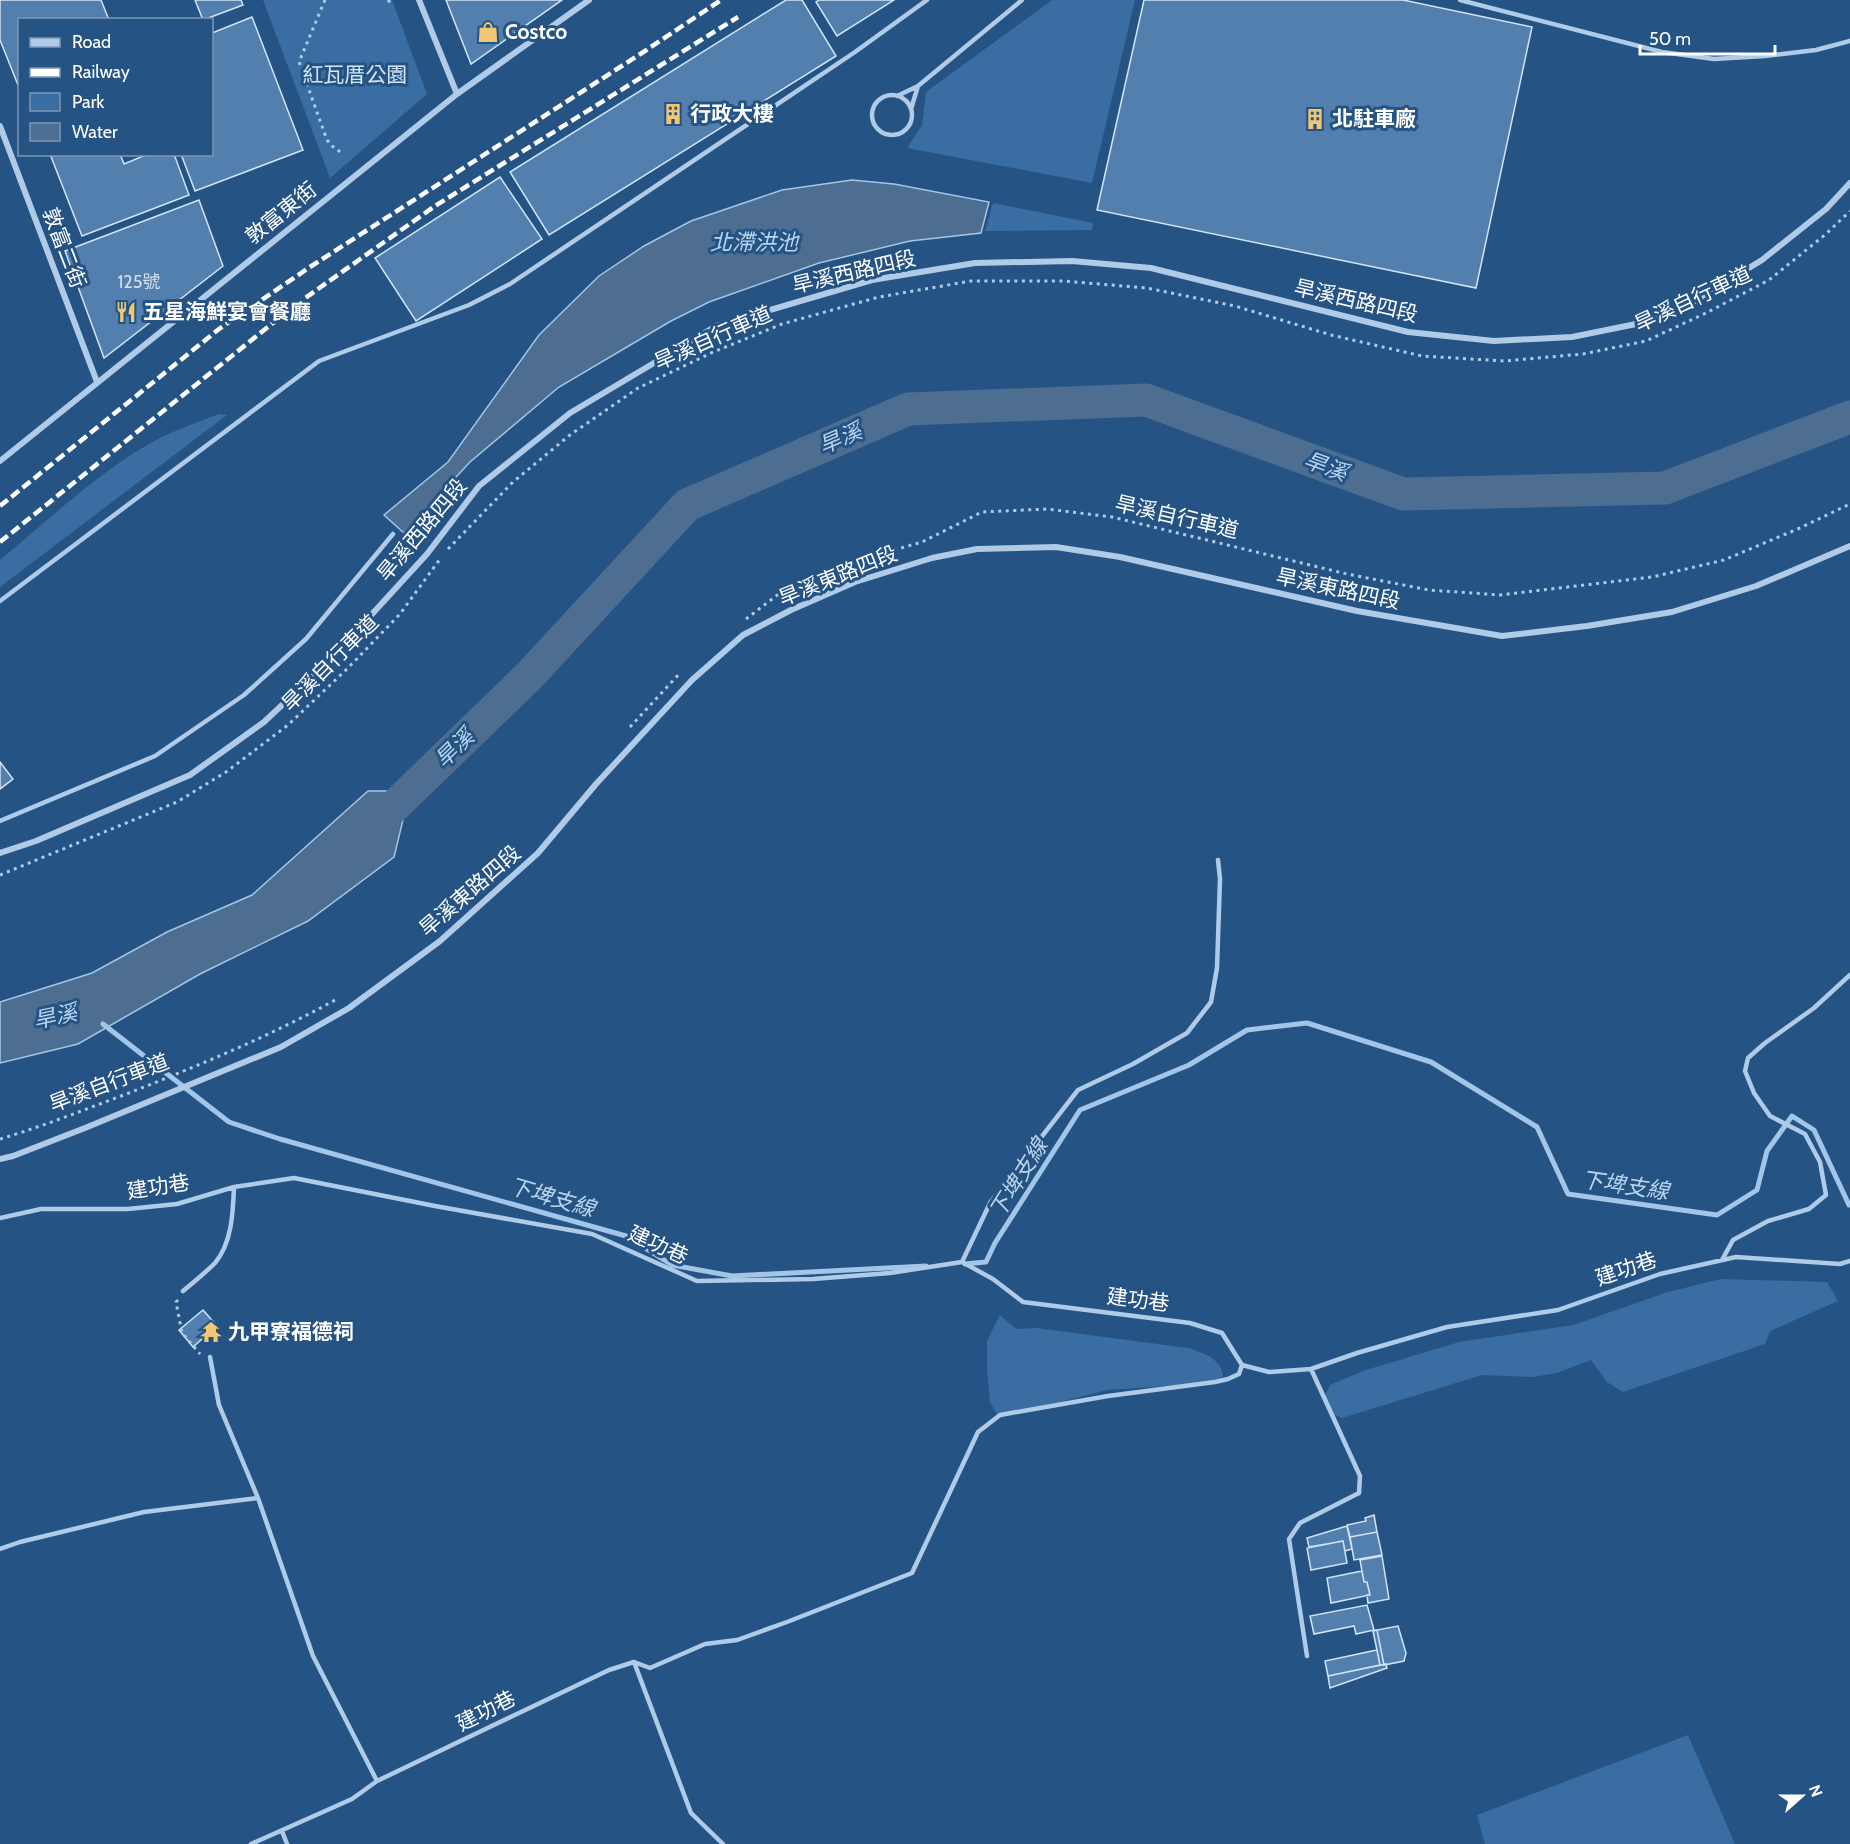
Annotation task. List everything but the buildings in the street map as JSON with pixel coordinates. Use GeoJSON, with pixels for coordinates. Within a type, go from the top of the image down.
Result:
{"type":"FeatureCollection","features":[{"type":"Feature","properties":{"kind":"street"},"geometry":{"type":"LineString","coordinates":[[419,0],[457,94]]}},
{"type":"Feature","properties":{"kind":"street","name":"敦富東街"},"geometry":{"type":"LineString","coordinates":[[0,461],[457,94],[589,0]]}},
{"type":"Feature","properties":{"kind":"street","name":"敦富二街"},"geometry":{"type":"LineString","coordinates":[[0,126],[97,382]]}},
{"type":"Feature","properties":{"kind":"street","name":"旱溪西路四段"},"geometry":{"type":"LineString","coordinates":[[0,853],[36,841],[190,775],[264,722],[330,660],[427,554],[478,486],[570,413],[716,326],[884,278],[975,262],[1072,261],[1151,268],[1407,332],[1494,341],[1572,337],[1636,324],[1695,301],[1762,260],[1826,209],[1850,183]]}},
{"type":"Feature","properties":{"kind":"street","name":"旱溪東路四段"},"geometry":{"type":"LineString","coordinates":[[0,1159],[85,1128],[281,1047],[349,1008],[440,941],[538,853],[596,784],[692,680],[743,635],[791,610],[855,582],[932,558],[977,549],[1056,547],[1120,558],[1357,611],[1502,636],[1587,626],[1672,612],[1756,586],[1850,546]]}},
{"type":"Feature","properties":{"kind":"lane"},"geometry":{"type":"LineString","coordinates":[[0,601],[319,361],[469,305],[510,284],[855,52],[927,0]]}},
{"type":"Feature","properties":{"kind":"lane"},"geometry":{"type":"LineString","coordinates":[[918,86],[911,109],[911,122],[903,132],[890,135],[878,129],[873,118],[875,105],[884,97],[897,96],[918,86],[1022,0]]}},
{"type":"Feature","properties":{"kind":"lane"},"geometry":{"type":"LineString","coordinates":[[1460,0],[1662,52],[1714,59],[1816,50],[1850,41]]}},
{"type":"Feature","properties":{"kind":"lane"},"geometry":{"type":"LineString","coordinates":[[897,96],[908,103],[911,109]]}},
{"type":"Feature","properties":{"kind":"lane"},"geometry":{"type":"LineString","coordinates":[[0,821],[155,756],[244,695],[306,639],[393,534]]}},
{"type":"Feature","properties":{"kind":"lane"},"geometry":{"type":"LineString","coordinates":[[962,1262],[990,1203],[1078,1090],[1133,1064],[1187,1032],[1211,1002],[1217,968],[1220,879],[1218,860]]}},
{"type":"Feature","properties":{"kind":"lane"},"geometry":{"type":"LineString","coordinates":[[1722,1260],[1733,1240],[1768,1221],[1809,1209],[1826,1196],[1820,1162],[1805,1134],[1770,1116],[1754,1093],[1745,1071],[1748,1058],[1814,1008],[1850,975]]}},
{"type":"Feature","properties":{"kind":"lane","name":"建功巷"},"geometry":{"type":"LineString","coordinates":[[0,1218],[41,1209],[128,1209],[177,1204],[234,1187],[294,1178],[592,1234],[697,1281],[813,1279],[890,1273],[962,1262],[993,1279],[1023,1302],[1190,1323],[1222,1333],[1242,1365],[1269,1372],[1311,1370],[1357,1353],[1447,1327],[1558,1310],[1660,1274],[1737,1257],[1840,1264],[1850,1261]]}},
{"type":"Feature","properties":{"kind":"lane"},"geometry":{"type":"LineString","coordinates":[[183,1291],[216,1262],[224,1248],[232,1216],[234,1187]]}},
{"type":"Feature","properties":{"kind":"lane"},"geometry":{"type":"LineString","coordinates":[[210,1357],[219,1405],[255,1488],[313,1656],[377,1781]]}},
{"type":"Feature","properties":{"kind":"lane","name":"建功巷"},"geometry":{"type":"LineString","coordinates":[[251,1844],[352,1799],[377,1781],[609,1670],[634,1662],[650,1668],[705,1644],[737,1640],[912,1572],[978,1432],[1000,1415],[1108,1396],[1215,1382],[1239,1374],[1242,1365]]}},
{"type":"Feature","properties":{"kind":"lane"},"geometry":{"type":"LineString","coordinates":[[1307,1656],[1289,1539],[1300,1523],[1359,1493],[1360,1476],[1311,1370]]}},
{"type":"Feature","properties":{"kind":"lane"},"geometry":{"type":"LineString","coordinates":[[0,1550],[20,1542],[144,1512],[258,1498]]}},
{"type":"Feature","properties":{"kind":"lane"},"geometry":{"type":"LineString","coordinates":[[634,1662],[691,1814],[723,1844]]}},
{"type":"Feature","properties":{"kind":"lane"},"geometry":{"type":"LineString","coordinates":[[282,1831],[287,1844]]}},
{"type":"Feature","properties":{"kind":"path"},"geometry":{"type":"LineString","coordinates":[[325,0],[299,62],[327,140],[341,152]]}},
{"type":"Feature","properties":{"kind":"path","name":"旱溪自行車道"},"geometry":{"type":"LineString","coordinates":[[0,875],[177,802],[226,772],[288,725],[348,668],[400,614],[448,548],[513,482],[570,435],[638,388],[782,324],[879,297],[971,281],[1063,280],[1147,288],[1224,304],[1331,335],[1422,356],[1504,361],[1583,354],[1646,341],[1769,280],[1826,234],[1850,211]]}},
{"type":"Feature","properties":{"kind":"path","name":"旱溪自行車道"},"geometry":{"type":"LineString","coordinates":[[744,620],[780,593],[838,566],[922,542],[982,512],[1047,509],[1112,517],[1347,574],[1429,590],[1500,595],[1652,577],[1724,560],[1850,504]]}},
{"type":"Feature","properties":{"kind":"path"},"geometry":{"type":"LineString","coordinates":[[624,734],[671,680],[689,665]]}},
{"type":"Feature","properties":{"kind":"path","name":"旱溪自行車道"},"geometry":{"type":"LineString","coordinates":[[0,1139],[79,1112],[179,1073],[287,1026],[337,999]]}},
{"type":"Feature","properties":{"kind":"path"},"geometry":{"type":"LineString","coordinates":[[183,1291],[176,1302],[182,1334],[203,1356],[210,1357]]}},
{"type":"Feature","properties":{"kind":"green space","name":"紅瓦厝公園"},"geometry":{"type":"Polygon","coordinates":[[[263,0],[392,0],[427,94],[330,178],[263,0]]]}},
{"type":"Feature","properties":{"kind":"green space"},"geometry":{"type":"Polygon","coordinates":[[[1052,0],[1135,0],[1092,183],[907,148],[922,125],[926,92],[1052,0]]]}},
{"type":"Feature","properties":{"kind":"green space"},"geometry":{"type":"Polygon","coordinates":[[[993,203],[1093,223],[1092,230],[985,231],[993,203]]]}},
{"type":"Feature","properties":{"kind":"green space"},"geometry":{"type":"Polygon","coordinates":[[[219,414],[227,415],[0,587],[0,560],[87,487],[123,460],[151,443],[179,429],[219,414]]]}},
{"type":"Feature","properties":{"kind":"green space"},"geometry":{"type":"Polygon","coordinates":[[[1721,1279],[1827,1282],[1838,1301],[1770,1331],[1765,1344],[1623,1392],[1607,1382],[1591,1360],[1557,1373],[1532,1377],[1482,1375],[1342,1418],[1333,1414],[1325,1396],[1330,1385],[1366,1370],[1459,1342],[1573,1325],[1668,1292],[1721,1279]]]}},
{"type":"Feature","properties":{"kind":"green space"},"geometry":{"type":"Polygon","coordinates":[[[1000,1315],[1016,1329],[1037,1328],[1188,1348],[1205,1354],[1215,1361],[1222,1370],[1223,1376],[1218,1380],[1179,1385],[1107,1390],[999,1418],[990,1402],[987,1341],[1000,1315]]]}},
{"type":"Feature","properties":{"kind":"green space"},"geometry":{"type":"Polygon","coordinates":[[[1688,1735],[1735,1844],[1485,1844],[1477,1815],[1688,1735]]]}},
{"type":"Feature","properties":{"kind":"water","name":"北滯洪池"},"geometry":{"type":"Polygon","coordinates":[[[852,180],[894,184],[989,202],[981,233],[910,241],[819,263],[709,302],[671,321],[559,387],[470,462],[404,533],[384,515],[448,462],[539,335],[599,276],[644,246],[691,221],[782,190],[852,180]]]}},
{"type":"Feature","properties":{"kind":"water"},"geometry":{"type":"Polygon","coordinates":[[[368,791],[410,791],[394,857],[308,921],[200,974],[78,1044],[0,1063],[0,1002],[92,973],[167,932],[252,895],[368,791]]]}},
{"type":"Feature","properties":{"kind":"waterway","name":"旱溪"},"geometry":{"type":"LineString","coordinates":[[377,823],[529,676],[687,505],[908,409],[1146,400],[1403,494],[1665,488],[1850,417]]}},
{"type":"Feature","properties":{"kind":"waterway","name":"下埤支線"},"geometry":{"type":"LineString","coordinates":[[965,1264],[986,1262],[995,1243],[1080,1110],[1189,1065],[1247,1030],[1307,1023],[1431,1062],[1537,1127],[1568,1194],[1717,1215],[1757,1190],[1767,1151],[1792,1116],[1814,1130],[1850,1204]]}},
{"type":"Feature","properties":{"kind":"waterway","name":"下埤支線"},"geometry":{"type":"LineString","coordinates":[[103,1024],[229,1122],[280,1139],[626,1236],[672,1265],[732,1276],[926,1266]]}},
{"type":"Feature","properties":{"kind":"railway"},"geometry":{"type":"LineString","coordinates":[[0,506],[219,329],[310,267],[721,0]]}},
{"type":"Feature","properties":{"kind":"railway"},"geometry":{"type":"LineString","coordinates":[[0,542],[294,306],[435,206],[738,17]]}},
{"type":"Feature","properties":{"kind":"place","name":"Costco"},"geometry":{"type":"Point","coordinates":[488,32]}},
{"type":"Feature","properties":{"kind":"place","name":"行政大樓"},"geometry":{"type":"Point","coordinates":[673,114]}},
{"type":"Feature","properties":{"kind":"place","name":"北駐車廠"},"geometry":{"type":"Point","coordinates":[1315,119]}},
{"type":"Feature","properties":{"kind":"place","name":"五星海鮮宴會餐廳"},"geometry":{"type":"Point","coordinates":[126,312]}},
{"type":"Feature","properties":{"kind":"place","name":"九甲寮福德祠"},"geometry":{"type":"Point","coordinates":[211,1332]}}]}
